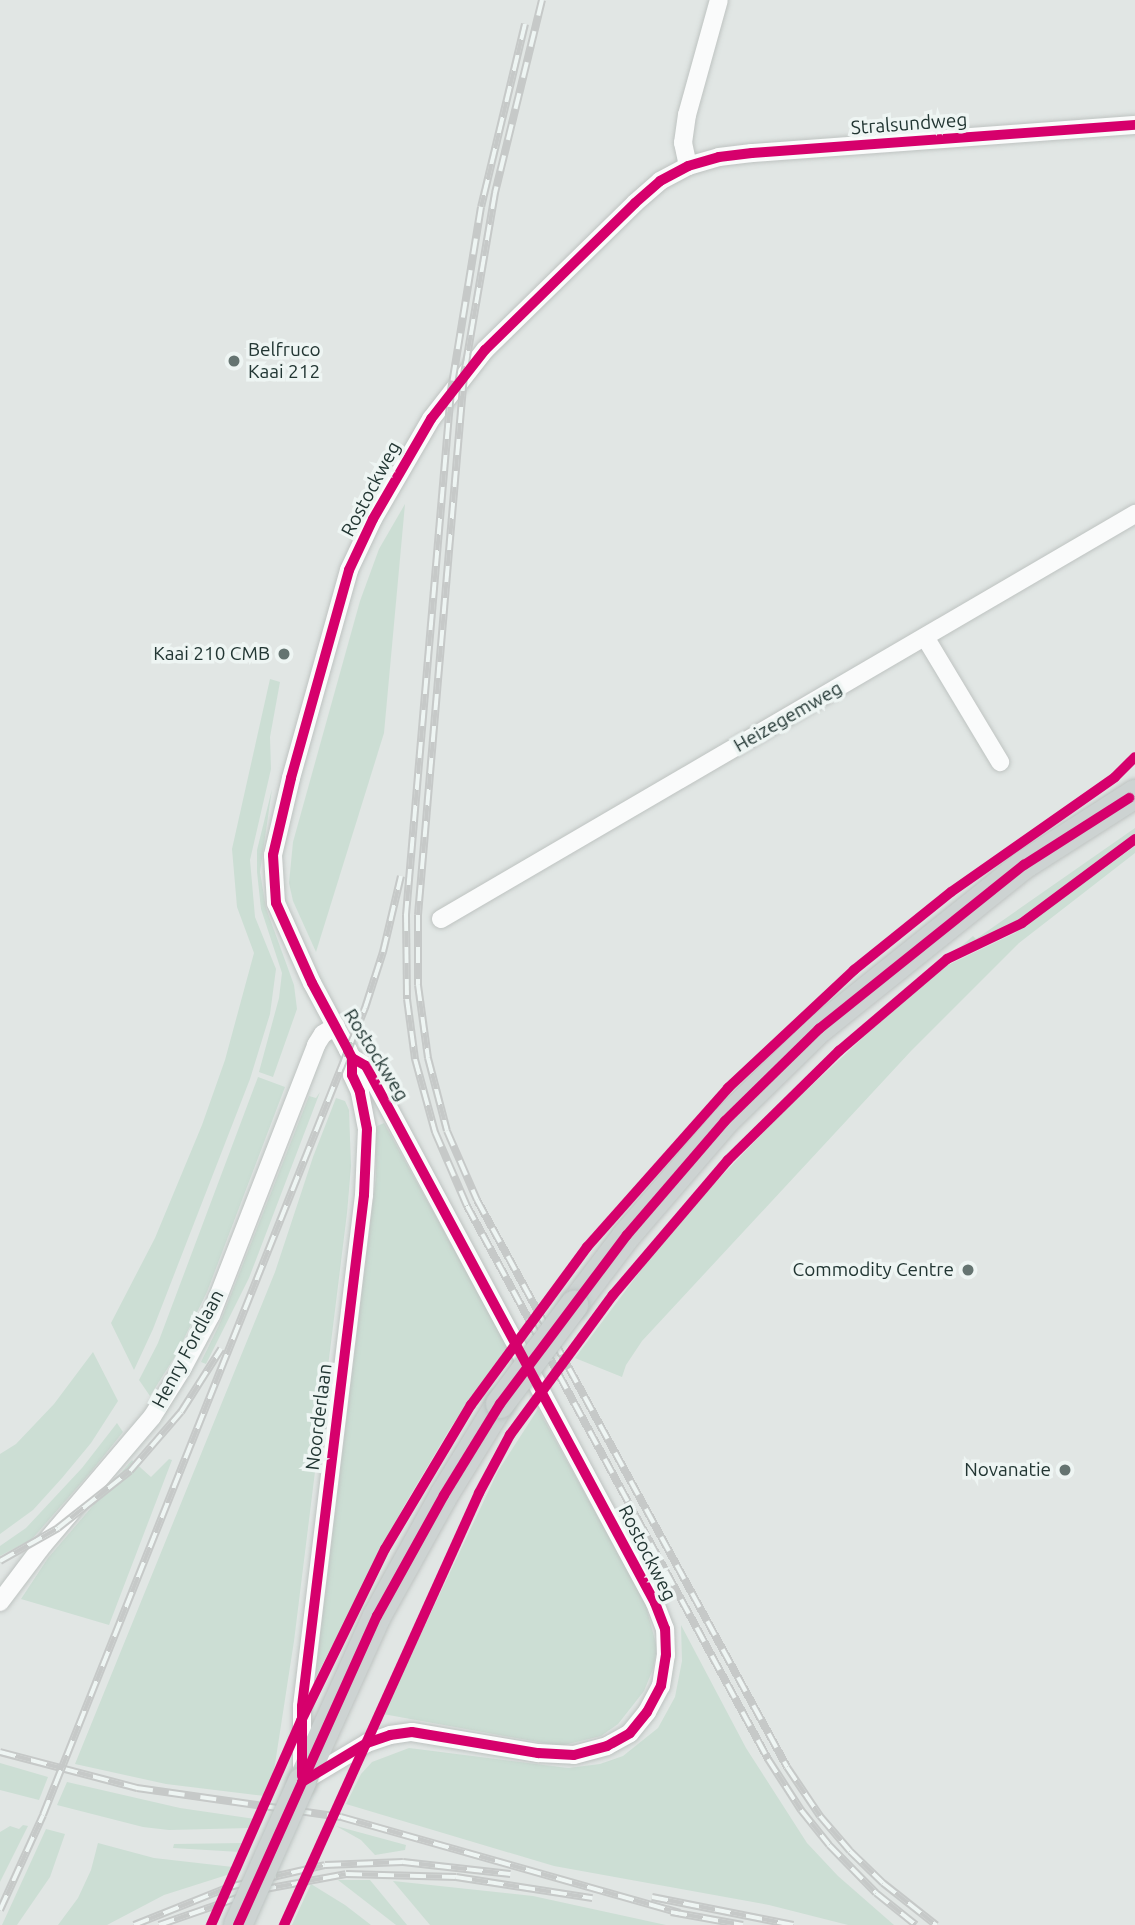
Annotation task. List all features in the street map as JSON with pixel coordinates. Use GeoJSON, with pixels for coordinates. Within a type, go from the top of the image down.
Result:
{"type":"FeatureCollection","features":[{"type":"Feature","properties":{"kind":"main road","name":"Noorderlaan"},"geometry":{"type":"LineString","coordinates":[[238,1925],[377,1616],[444,1495],[500,1404],[627,1236],[724,1121],[819,1029],[1024,865],[1135,794]]}},
{"type":"Feature","properties":{"kind":"street"},"geometry":{"type":"LineString","coordinates":[[688,166],[683,143],[687,115],[719,0]]}},
{"type":"Feature","properties":{"kind":"street","name":"Stralsundweg"},"geometry":{"type":"LineString","coordinates":[[688,166],[719,157],[752,153],[1135,125]]}},
{"type":"Feature","properties":{"kind":"street","name":"Rostockweg"},"geometry":{"type":"LineString","coordinates":[[302,1782],[367,1743],[390,1735],[412,1732],[538,1754],[574,1755],[607,1746],[629,1733],[647,1712],[661,1686],[666,1655],[665,1629],[655,1603],[366,1066],[352,1058],[285,927],[276,903],[272,874],[273,855],[291,778],[349,569],[412,448],[471,366],[502,331],[635,203],[660,181],[688,166]]}},
{"type":"Feature","properties":{"kind":"street","name":"Heizegemweg"},"geometry":{"type":"LineString","coordinates":[[440,919],[1135,514]]}},
{"type":"Feature","properties":{"kind":"street"},"geometry":{"type":"LineString","coordinates":[[925,637],[1000,762]]}},
{"type":"Feature","properties":{"kind":"street","name":"Henry Fordlaan"},"geometry":{"type":"LineString","coordinates":[[0,1602],[43,1545],[152,1417],[182,1369],[211,1315],[316,1045],[323,1034],[336,1026]]}},
{"type":"Feature","properties":{"kind":"street","name":"Noorderlaan"},"geometry":{"type":"LineString","coordinates":[[302,1782],[302,1706],[364,1195],[367,1129],[362,1099],[352,1075],[352,1058]]}},
{"type":"Feature","properties":{"kind":"green space"},"geometry":{"type":"Polygon","coordinates":[[[405,504],[384,733],[316,952],[293,901],[289,883],[293,842],[360,601],[379,549],[405,504]]]}},
{"type":"Feature","properties":{"kind":"green space"},"geometry":{"type":"Polygon","coordinates":[[[270,679],[280,682],[270,737],[271,769],[250,860],[255,917],[276,969],[270,1014],[250,1079],[153,1329],[134,1370],[111,1323],[155,1238],[202,1125],[225,1060],[254,953],[237,907],[232,849],[270,679]]]}},
{"type":"Feature","properties":{"kind":"green space"},"geometry":{"type":"Polygon","coordinates":[[[272,789],[260,872],[266,908],[294,985],[297,1009],[273,1077],[259,1072],[279,998],[282,973],[261,909],[257,872],[257,850],[272,789]]]}},
{"type":"Feature","properties":{"kind":"green space"},"geometry":{"type":"Polygon","coordinates":[[[1135,828],[1135,835],[1016,921],[957,950],[973,936],[976,939],[1135,828]]]}},
{"type":"Feature","properties":{"kind":"green space"},"geometry":{"type":"Polygon","coordinates":[[[1135,846],[1135,853],[1019,943],[911,1051],[642,1341],[626,1365],[622,1377],[575,1358],[659,1246],[713,1185],[782,1113],[868,1033],[944,967],[1015,933],[1135,846]]]}},
{"type":"Feature","properties":{"kind":"green space"},"geometry":{"type":"Polygon","coordinates":[[[258,1077],[285,1087],[207,1292],[176,1355],[150,1396],[139,1380],[158,1343],[258,1077]]]}},
{"type":"Feature","properties":{"kind":"green space"},"geometry":{"type":"Polygon","coordinates":[[[320,1092],[249,1278],[206,1364],[201,1362],[219,1325],[309,1096],[316,1098],[320,1092]]]}},
{"type":"Feature","properties":{"kind":"green space"},"geometry":{"type":"Polygon","coordinates":[[[336,1098],[345,1101],[349,1110],[351,1166],[347,1213],[294,1641],[273,1777],[265,1796],[166,1784],[75,1764],[275,1272],[313,1157],[336,1098]]]}},
{"type":"Feature","properties":{"kind":"green space"},"geometry":{"type":"Polygon","coordinates":[[[384,1123],[508,1347],[451,1427],[404,1506],[315,1679],[376,1177],[375,1127],[384,1123]]]}},
{"type":"Feature","properties":{"kind":"green space"},"geometry":{"type":"Polygon","coordinates":[[[93,1352],[118,1401],[91,1443],[62,1478],[33,1510],[0,1534],[0,1454],[16,1444],[54,1404],[93,1352]]]}},
{"type":"Feature","properties":{"kind":"green space"},"geometry":{"type":"Polygon","coordinates":[[[538,1409],[645,1602],[657,1648],[653,1669],[644,1691],[618,1724],[601,1736],[560,1746],[383,1714],[498,1471],[538,1409]]]}},
{"type":"Feature","properties":{"kind":"green space"},"geometry":{"type":"Polygon","coordinates":[[[117,1423],[123,1432],[32,1539],[0,1556],[0,1546],[26,1528],[82,1468],[117,1423]]]}},
{"type":"Feature","properties":{"kind":"green space"},"geometry":{"type":"Polygon","coordinates":[[[169,1459],[172,1460],[109,1625],[21,1599],[48,1558],[132,1460],[151,1477],[169,1459]]]}},
{"type":"Feature","properties":{"kind":"green space"},"geometry":{"type":"Polygon","coordinates":[[[681,1625],[746,1748],[807,1843],[838,1876],[894,1925],[848,1925],[769,1905],[554,1866],[346,1804],[361,1774],[372,1762],[409,1748],[568,1768],[600,1764],[623,1756],[658,1728],[675,1697],[682,1661],[681,1625]]]}},
{"type":"Feature","properties":{"kind":"green space"},"geometry":{"type":"Polygon","coordinates":[[[0,1763],[48,1777],[39,1800],[0,1790],[0,1763]]]}},
{"type":"Feature","properties":{"kind":"green space"},"geometry":{"type":"Polygon","coordinates":[[[67,1782],[180,1808],[255,1819],[250,1828],[169,1830],[143,1827],[57,1805],[67,1782]]]}},
{"type":"Feature","properties":{"kind":"green space"},"geometry":{"type":"Polygon","coordinates":[[[23,1825],[28,1826],[0,1882],[0,1832],[10,1826],[19,1829],[23,1825]]]}},
{"type":"Feature","properties":{"kind":"green space"},"geometry":{"type":"Polygon","coordinates":[[[336,1826],[406,1845],[405,1850],[375,1855],[361,1840],[336,1826]]]}},
{"type":"Feature","properties":{"kind":"green space"},"geometry":{"type":"Polygon","coordinates":[[[46,1829],[65,1834],[50,1877],[17,1925],[2,1925],[46,1829]]]}},
{"type":"Feature","properties":{"kind":"green space"},"geometry":{"type":"Polygon","coordinates":[[[98,1843],[154,1858],[233,1867],[230,1874],[164,1895],[107,1925],[58,1925],[78,1898],[91,1870],[98,1843]]]}},
{"type":"Feature","properties":{"kind":"green space"},"geometry":{"type":"Polygon","coordinates":[[[244,1843],[240,1852],[173,1848],[174,1844],[244,1843]]]}},
{"type":"Feature","properties":{"kind":"green space"},"geometry":{"type":"Polygon","coordinates":[[[338,1880],[370,1880],[407,1925],[396,1925],[338,1880]]]}},
{"type":"Feature","properties":{"kind":"green space"},"geometry":{"type":"Polygon","coordinates":[[[393,1881],[533,1896],[666,1925],[430,1925],[393,1881]]]}},
{"type":"Feature","properties":{"kind":"green space"},"geometry":{"type":"Polygon","coordinates":[[[311,1884],[345,1905],[371,1925],[292,1925],[311,1884]]]}},
{"type":"Feature","properties":{"kind":"railway"},"geometry":{"type":"LineString","coordinates":[[542,0],[495,193],[464,375],[418,915],[418,985],[428,1058],[447,1131],[477,1200],[787,1767],[820,1816],[850,1851],[883,1883],[936,1925]]}},
{"type":"Feature","properties":{"kind":"railway"},"geometry":{"type":"LineString","coordinates":[[525,24],[481,207],[451,391],[406,915],[407,999],[415,1059],[435,1132],[467,1206],[768,1759],[801,1810],[829,1845],[876,1893],[916,1925]]}},
{"type":"Feature","properties":{"kind":"railway"},"geometry":{"type":"LineString","coordinates":[[0,1910],[43,1815],[365,1008],[383,952],[401,876]]}},
{"type":"Feature","properties":{"kind":"railway"},"geometry":{"type":"LineString","coordinates":[[0,1561],[58,1528],[130,1471],[181,1412],[221,1349]]}},
{"type":"Feature","properties":{"kind":"railway"},"geometry":{"type":"LineString","coordinates":[[0,1752],[137,1788],[341,1817],[680,1913]]}},
{"type":"Feature","properties":{"kind":"railway"},"geometry":{"type":"LineString","coordinates":[[134,1925],[229,1887],[325,1865],[403,1862],[510,1874]]}},
{"type":"Feature","properties":{"kind":"railway"},"geometry":{"type":"LineString","coordinates":[[159,1925],[260,1890],[346,1874],[456,1877],[592,1898]]}},
{"type":"Feature","properties":{"kind":"railway"},"geometry":{"type":"LineString","coordinates":[[652,1897],[793,1925]]}},
{"type":"Feature","properties":{"kind":"railway"},"geometry":{"type":"LineString","coordinates":[[671,1912],[743,1925]]}},
{"type":"Feature","properties":{"kind":"cycle path"},"geometry":{"type":"LineString","coordinates":[[302,1782],[367,1743],[390,1735],[412,1732],[538,1753],[574,1755],[607,1746],[630,1733],[647,1712],[661,1686],[666,1655],[665,1629],[655,1603],[366,1066],[352,1058],[312,983],[276,903],[273,855],[291,778],[349,570],[373,519],[431,419],[485,350],[635,203],[660,181],[688,166],[719,157],[752,153],[1135,125]]}},
{"type":"Feature","properties":{"kind":"cycle path"},"geometry":{"type":"LineString","coordinates":[[211,1925],[301,1721],[385,1549],[471,1405],[587,1247],[728,1088],[854,970],[951,892],[1115,777],[1135,757]]}},
{"type":"Feature","properties":{"kind":"cycle path"},"geometry":{"type":"LineString","coordinates":[[238,1925],[377,1616],[444,1495],[500,1404],[627,1235],[725,1121],[819,1029],[1024,865],[1129,798]]}},
{"type":"Feature","properties":{"kind":"cycle path"},"geometry":{"type":"LineString","coordinates":[[284,1925],[479,1493],[510,1435],[613,1295],[728,1160],[839,1051],[947,959],[1022,923],[1135,839]]}},
{"type":"Feature","properties":{"kind":"cycle path"},"geometry":{"type":"LineString","coordinates":[[302,1776],[302,1706],[364,1195],[367,1129],[360,1092],[352,1075],[352,1058]]}},
{"type":"Feature","properties":{"kind":"place","name":"Belfruco Kaai 212"},"geometry":{"type":"Point","coordinates":[234,361]}},
{"type":"Feature","properties":{"kind":"place","name":"Kaai 210 CMB"},"geometry":{"type":"Point","coordinates":[284,654]}},
{"type":"Feature","properties":{"kind":"place","name":"Commodity Centre"},"geometry":{"type":"Point","coordinates":[968,1270]}},
{"type":"Feature","properties":{"kind":"place","name":"Novanatie"},"geometry":{"type":"Point","coordinates":[1065,1470]}}]}
